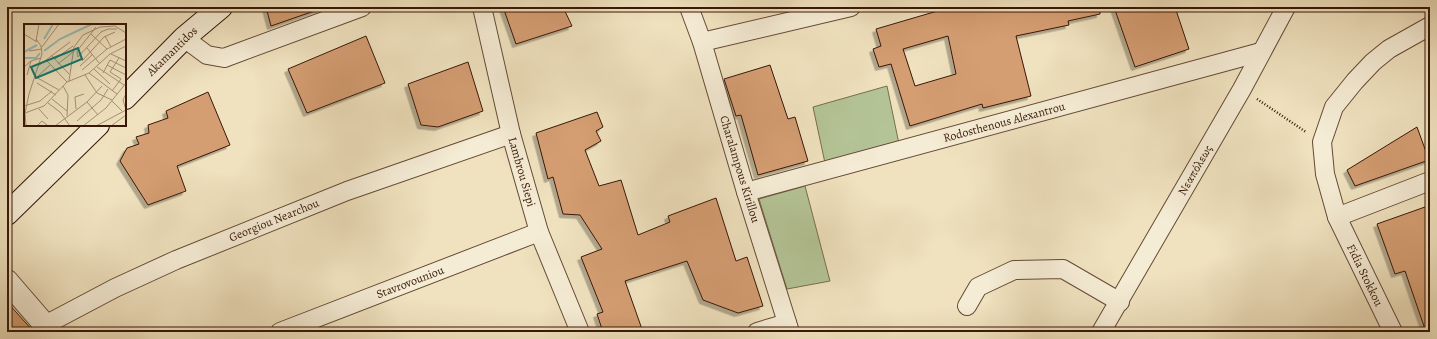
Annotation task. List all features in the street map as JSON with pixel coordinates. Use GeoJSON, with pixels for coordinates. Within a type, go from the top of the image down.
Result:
{"type":"FeatureCollection","features":[{"type":"Feature","properties":{"kind":"main road","name":"Akamantidos"},"geometry":{"type":"LineString","coordinates":[[126,97],[184,38],[221,7]]}},
{"type":"Feature","properties":{"kind":"main road"},"geometry":{"type":"LineString","coordinates":[[7,214],[97,126]]}},
{"type":"Feature","properties":{"kind":"main road"},"geometry":{"type":"LineString","coordinates":[[7,281],[48,328]]}},
{"type":"Feature","properties":{"kind":"street"},"geometry":{"type":"LineString","coordinates":[[184,38],[207,55],[224,58],[362,7]]}},
{"type":"Feature","properties":{"kind":"street","name":"Lambrou Siepi"},"geometry":{"type":"LineString","coordinates":[[482,7],[511,134],[539,232],[580,332]]}},
{"type":"Feature","properties":{"kind":"street","name":"Charalampous Kirillou"},"geometry":{"type":"LineString","coordinates":[[689,7],[702,42],[746,192],[789,327]]}},
{"type":"Feature","properties":{"kind":"street"},"geometry":{"type":"LineString","coordinates":[[702,42],[851,7]]}},
{"type":"Feature","properties":{"kind":"street","name":"Νεαπόλεως"},"geometry":{"type":"LineString","coordinates":[[1101,332],[1120,302],[1242,89],[1286,7]]}},
{"type":"Feature","properties":{"kind":"street"},"geometry":{"type":"LineString","coordinates":[[1322,142],[1334,108],[1355,81],[1373,62],[1389,50],[1430,26]]}},
{"type":"Feature","properties":{"kind":"street","name":"Rodosthenous Alexantrou"},"geometry":{"type":"LineString","coordinates":[[746,192],[1261,52]]}},
{"type":"Feature","properties":{"kind":"street","name":"Georgiou Nearchou"},"geometry":{"type":"LineString","coordinates":[[48,328],[115,288],[176,260],[347,191],[511,134]]}},
{"type":"Feature","properties":{"kind":"street","name":"Fidia Stokkou"},"geometry":{"type":"LineString","coordinates":[[1322,142],[1325,174],[1338,218],[1394,332]]}},
{"type":"Feature","properties":{"kind":"street"},"geometry":{"type":"LineString","coordinates":[[1338,218],[1430,181]]}},
{"type":"Feature","properties":{"kind":"street","name":"Stavrovouniou"},"geometry":{"type":"LineString","coordinates":[[280,332],[539,232]]}},
{"type":"Feature","properties":{"kind":"street"},"geometry":{"type":"LineString","coordinates":[[967,306],[978,287],[1014,270],[1021,269],[1063,269],[1120,302]]}},
{"type":"Feature","properties":{"kind":"street"},"geometry":{"type":"LineString","coordinates":[[757,332],[789,327]]}},
{"type":"Feature","properties":{"kind":"path"},"geometry":{"type":"LineString","coordinates":[[1242,89],[1322,142]]}},
{"type":"Feature","properties":{"kind":"green space"},"geometry":{"type":"Polygon","coordinates":[[[887,86],[899,144],[825,163],[813,107],[887,86]]]}},
{"type":"Feature","properties":{"kind":"green space"},"geometry":{"type":"Polygon","coordinates":[[[805,186],[830,281],[787,289],[759,199],[805,186]]]}},
{"type":"Feature","properties":{"kind":"building"},"geometry":{"type":"Polygon","coordinates":[[[266,7],[320,7],[320,9],[271,26],[266,7]]]}},
{"type":"Feature","properties":{"kind":"building"},"geometry":{"type":"Polygon","coordinates":[[[503,7],[563,7],[572,26],[516,44],[503,7]]]}},
{"type":"Feature","properties":{"kind":"building"},"geometry":{"type":"Polygon","coordinates":[[[951,7],[1100,7],[1100,14],[1068,21],[1069,25],[1016,36],[1031,96],[983,108],[982,104],[910,126],[891,64],[879,67],[873,49],[881,46],[876,29],[951,7]],[[948,36],[903,49],[915,86],[956,74],[948,36]]]}},
{"type":"Feature","properties":{"kind":"building"},"geometry":{"type":"Polygon","coordinates":[[[1114,7],[1175,7],[1189,49],[1135,67],[1114,7]]]}},
{"type":"Feature","properties":{"kind":"building"},"geometry":{"type":"Polygon","coordinates":[[[366,36],[385,83],[307,113],[288,69],[366,36]]]}},
{"type":"Feature","properties":{"kind":"building"},"geometry":{"type":"Polygon","coordinates":[[[468,62],[483,111],[438,127],[421,125],[408,84],[468,62]]]}},
{"type":"Feature","properties":{"kind":"building"},"geometry":{"type":"Polygon","coordinates":[[[770,65],[788,119],[795,117],[808,161],[758,175],[741,115],[736,116],[724,79],[770,65]]]}},
{"type":"Feature","properties":{"kind":"building"},"geometry":{"type":"Polygon","coordinates":[[[208,92],[230,145],[177,166],[186,191],[148,205],[120,161],[127,148],[139,144],[136,137],[149,133],[148,125],[168,118],[166,111],[208,92]]]}},
{"type":"Feature","properties":{"kind":"building"},"geometry":{"type":"Polygon","coordinates":[[[597,112],[603,127],[596,131],[601,141],[585,150],[599,186],[621,180],[638,235],[670,222],[668,216],[716,198],[736,261],[747,257],[763,306],[738,313],[703,300],[687,261],[625,281],[643,332],[603,332],[597,314],[603,312],[581,257],[602,249],[580,215],[563,214],[553,177],[548,179],[536,133],[597,112]]]}},
{"type":"Feature","properties":{"kind":"building"},"geometry":{"type":"Polygon","coordinates":[[[1417,127],[1429,160],[1355,186],[1347,170],[1417,127]]]}},
{"type":"Feature","properties":{"kind":"building"},"geometry":{"type":"Polygon","coordinates":[[[1425,207],[1430,220],[1430,332],[1426,332],[1405,271],[1395,274],[1377,224],[1425,207]]]}},
{"type":"Feature","properties":{"kind":"building"},"geometry":{"type":"Polygon","coordinates":[[[7,302],[34,332],[7,332],[7,302]]]}}]}
